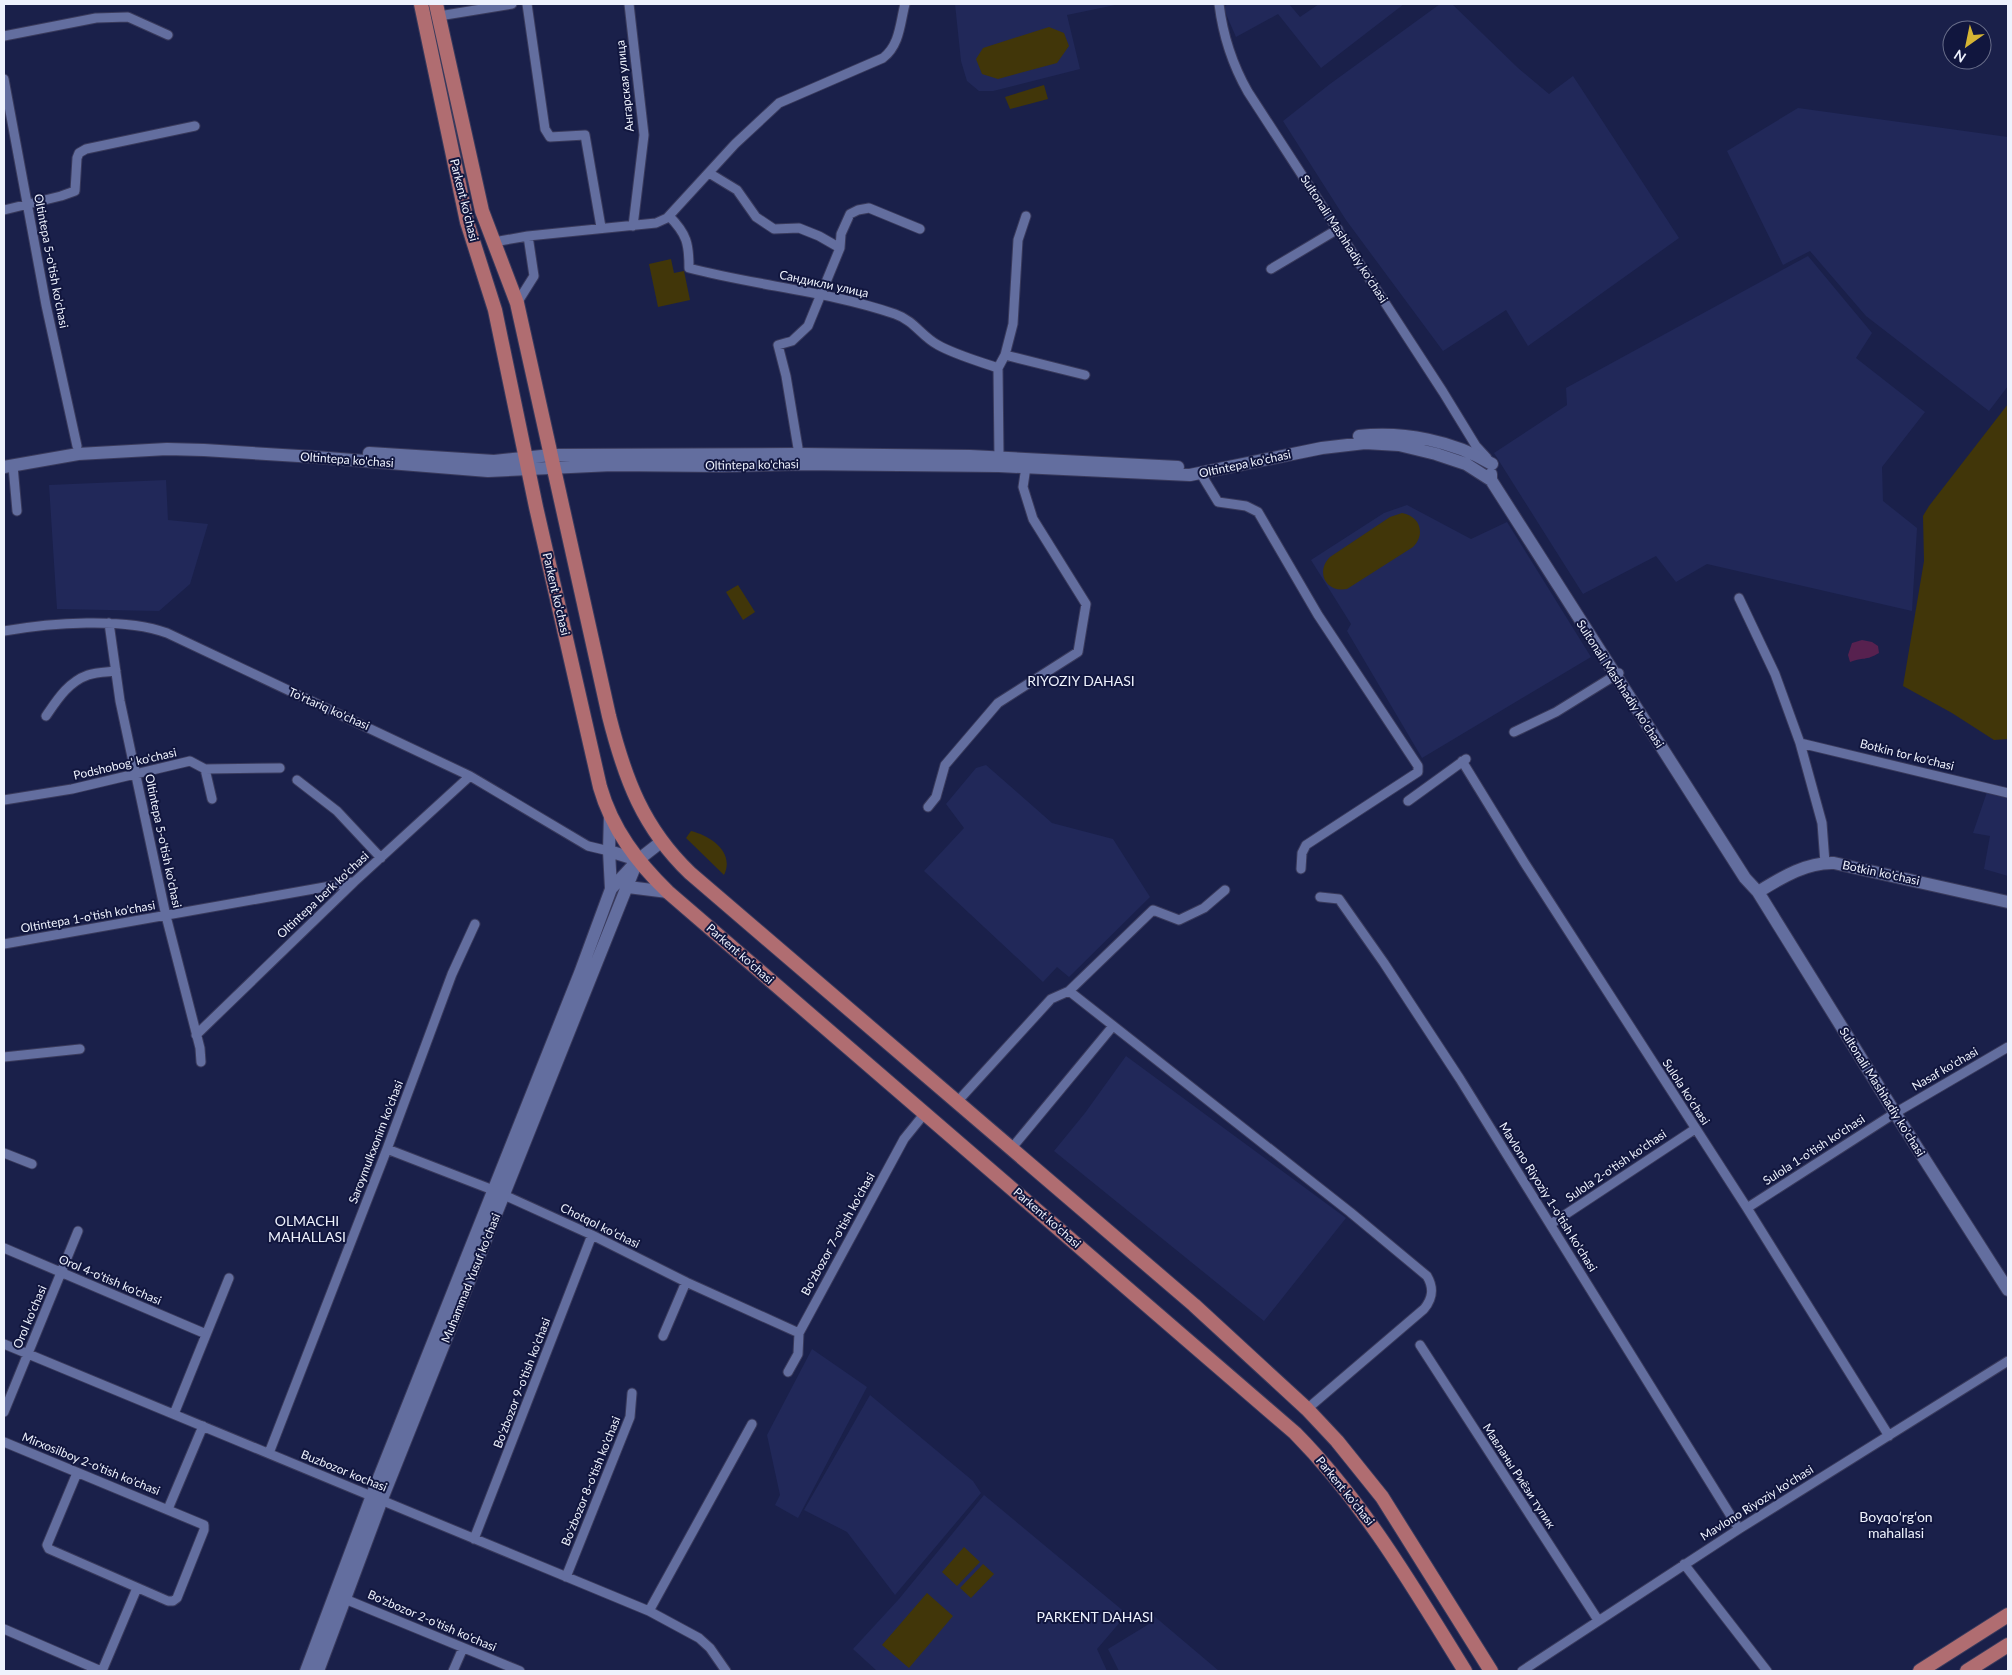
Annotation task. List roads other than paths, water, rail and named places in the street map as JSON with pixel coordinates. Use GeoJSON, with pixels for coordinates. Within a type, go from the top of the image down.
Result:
{"type":"FeatureCollection","features":[{"type":"Feature","properties":{"kind":"main road","name":"Parkent ko'chasi"},"geometry":{"type":"LineString","coordinates":[[421,4],[467,222],[495,310],[527,464],[600,786],[610,815],[622,838],[638,860],[668,892],[1277,1416],[1313,1452],[1354,1499],[1381,1537],[1465,1671]]}},
{"type":"Feature","properties":{"kind":"main road","name":"Parkent ko'chasi"},"geometry":{"type":"LineString","coordinates":[[437,10],[482,211],[517,303],[599,678],[617,749],[624,772],[637,801],[661,842],[690,873],[1194,1305],[1307,1409],[1337,1441],[1382,1497],[1490,1671]]}},
{"type":"Feature","properties":{"kind":"main road"},"geometry":{"type":"LineString","coordinates":[[1929,1669],[2008,1616]]}},
{"type":"Feature","properties":{"kind":"main road"},"geometry":{"type":"LineString","coordinates":[[1967,1671],[2008,1645]]}},
{"type":"Feature","properties":{"kind":"street"},"geometry":{"type":"LineString","coordinates":[[437,10],[512,4]]}},
{"type":"Feature","properties":{"kind":"street"},"geometry":{"type":"LineString","coordinates":[[527,4],[545,129],[550,137],[586,135],[601,227]]}},
{"type":"Feature","properties":{"kind":"street","name":"Ангарская улица"},"geometry":{"type":"LineString","coordinates":[[629,4],[644,135],[634,226]]}},
{"type":"Feature","properties":{"kind":"street"},"geometry":{"type":"LineString","coordinates":[[494,242],[601,227],[656,223],[670,216],[709,173],[779,102],[883,58],[891,52],[897,40],[904,4]]}},
{"type":"Feature","properties":{"kind":"street","name":"Sultonali Mashhadiy ko'chasi"},"geometry":{"type":"LineString","coordinates":[[1219,4],[1227,46],[1239,76],[1476,446],[1492,464],[1484,466],[1495,475],[1745,878],[1758,892],[1894,1113],[2008,1290]]}},
{"type":"Feature","properties":{"kind":"street"},"geometry":{"type":"LineString","coordinates":[[4,36],[96,18],[128,17],[168,35]]}},
{"type":"Feature","properties":{"kind":"street","name":"Oltintepa 5-o'tish ko'chasi"},"geometry":{"type":"LineString","coordinates":[[4,79],[8,128],[27,205],[46,305],[78,450]]}},
{"type":"Feature","properties":{"kind":"street"},"geometry":{"type":"LineString","coordinates":[[4,210],[72,193],[75,190],[78,153],[82,151],[195,126]]}},
{"type":"Feature","properties":{"kind":"street"},"geometry":{"type":"LineString","coordinates":[[709,173],[737,190],[756,217],[774,229],[799,228],[819,236],[840,248]]}},
{"type":"Feature","properties":{"kind":"street"},"geometry":{"type":"LineString","coordinates":[[799,459],[786,376],[778,345],[792,342],[808,326],[840,248],[841,234],[850,214],[869,208],[920,229]]}},
{"type":"Feature","properties":{"kind":"street","name":"Сандикли улица"},"geometry":{"type":"LineString","coordinates":[[670,216],[683,229],[689,253],[689,268],[719,276],[821,295],[896,314],[911,322],[938,345],[998,368]]}},
{"type":"Feature","properties":{"kind":"street"},"geometry":{"type":"LineString","coordinates":[[999,457],[998,368],[1005,355],[1013,324],[1018,240],[1026,216]]}},
{"type":"Feature","properties":{"kind":"street"},"geometry":{"type":"LineString","coordinates":[[1271,269],[1338,229]]}},
{"type":"Feature","properties":{"kind":"street"},"geometry":{"type":"LineString","coordinates":[[517,303],[534,276],[528,236]]}},
{"type":"Feature","properties":{"kind":"street"},"geometry":{"type":"LineString","coordinates":[[1005,355],[1085,375]]}},
{"type":"Feature","properties":{"kind":"street","name":"Oltintepa ko'chasi"},"geometry":{"type":"LineString","coordinates":[[799,459],[1027,462],[1206,471],[1355,437],[1388,434],[1432,440],[1471,453],[1492,464]]}},
{"type":"Feature","properties":{"kind":"street","name":"Oltintepa ko'chasi"},"geometry":{"type":"LineString","coordinates":[[1252,460],[1344,445],[1388,444],[1410,447],[1450,458],[1473,468],[1491,480]]}},
{"type":"Feature","properties":{"kind":"street","name":"Oltintepa ko'chasi"},"geometry":{"type":"LineString","coordinates":[[7,464],[78,450],[204,446],[527,464],[552,462],[999,457],[1027,462]]}},
{"type":"Feature","properties":{"kind":"street"},"geometry":{"type":"LineString","coordinates":[[928,807],[936,797],[946,765],[998,703],[1078,652],[1086,604],[1033,519],[1023,487],[1027,462]]}},
{"type":"Feature","properties":{"kind":"street"},"geometry":{"type":"LineString","coordinates":[[7,464],[18,510]]}},
{"type":"Feature","properties":{"kind":"street"},"geometry":{"type":"LineString","coordinates":[[1491,480],[1492,464]]}},
{"type":"Feature","properties":{"kind":"street"},"geometry":{"type":"LineString","coordinates":[[1206,471],[1218,502],[1246,506],[1258,512],[1318,615],[1419,769],[1418,772],[1306,845],[1302,853],[1300,868]]}},
{"type":"Feature","properties":{"kind":"street","name":"Sultonali Mashhadiy ko'chasi"},"geometry":{"type":"LineString","coordinates":[[1491,480],[1617,674]]}},
{"type":"Feature","properties":{"kind":"street"},"geometry":{"type":"LineString","coordinates":[[1739,598],[1775,674],[1800,742],[1822,823],[1826,863]]}},
{"type":"Feature","properties":{"kind":"street","name":"Oltintepa 5-o'tish ko'chasi"},"geometry":{"type":"LineString","coordinates":[[109,623],[120,701],[166,916],[201,1062]]}},
{"type":"Feature","properties":{"kind":"street","name":"To'rtariq ko'chasi"},"geometry":{"type":"LineString","coordinates":[[4,631],[32,626],[109,623],[139,625],[168,633],[470,776],[588,846],[638,860]]}},
{"type":"Feature","properties":{"kind":"street"},"geometry":{"type":"LineString","coordinates":[[46,716],[65,689],[77,681],[88,675],[116,671]]}},
{"type":"Feature","properties":{"kind":"street"},"geometry":{"type":"LineString","coordinates":[[1514,732],[1556,712],[1617,674]]}},
{"type":"Feature","properties":{"kind":"street","name":"Botkin tor ko'chasi"},"geometry":{"type":"LineString","coordinates":[[1800,742],[2008,793]]}},
{"type":"Feature","properties":{"kind":"street","name":"Sulola ko'chasi"},"geometry":{"type":"LineString","coordinates":[[1408,801],[1464,760],[1524,862],[1747,1208],[1888,1436]]}},
{"type":"Feature","properties":{"kind":"street","name":"Podshobog' ko'chasi"},"geometry":{"type":"LineString","coordinates":[[4,800],[72,789],[190,761],[205,770],[280,768]]}},
{"type":"Feature","properties":{"kind":"street"},"geometry":{"type":"LineString","coordinates":[[205,770],[212,799]]}},
{"type":"Feature","properties":{"kind":"street","name":"Oltintepa berk ko'chasi"},"geometry":{"type":"LineString","coordinates":[[196,1035],[354,882],[470,776]]}},
{"type":"Feature","properties":{"kind":"street"},"geometry":{"type":"LineString","coordinates":[[297,780],[337,811],[381,858]]}},
{"type":"Feature","properties":{"kind":"street","name":"Muhammad Yusuf ko'chasi"},"geometry":{"type":"LineString","coordinates":[[610,815],[611,889]]}},
{"type":"Feature","properties":{"kind":"street","name":"Muhammad Yusuf ko'chasi"},"geometry":{"type":"LineString","coordinates":[[499,1193],[611,889],[638,860],[661,842]]}},
{"type":"Feature","properties":{"kind":"street","name":"Muhammad Yusuf ko'chasi"},"geometry":{"type":"LineString","coordinates":[[318,1671],[377,1498],[499,1193],[638,860]]}},
{"type":"Feature","properties":{"kind":"street","name":"Botkin ko'chasi"},"geometry":{"type":"LineString","coordinates":[[1758,892],[1796,871],[1826,863],[1841,864],[2008,902]]}},
{"type":"Feature","properties":{"kind":"street","name":"Oltintepa 1-o'tish ko'chasi"},"geometry":{"type":"LineString","coordinates":[[4,944],[354,882]]}},
{"type":"Feature","properties":{"kind":"street"},"geometry":{"type":"LineString","coordinates":[[628,887],[668,892]]}},
{"type":"Feature","properties":{"kind":"street"},"geometry":{"type":"LineString","coordinates":[[957,1102],[1051,999],[1070,991],[1153,910],[1179,920],[1204,908],[1225,890]]}},
{"type":"Feature","properties":{"kind":"street","name":"Mavlono Riyoziy 1-o'tish ko'chasi"},"geometry":{"type":"LineString","coordinates":[[1320,897],[1339,899],[1347,909],[1460,1079],[1552,1224],[1739,1529]]}},
{"type":"Feature","properties":{"kind":"street","name":"Saroymulkxonim ko'chasi"},"geometry":{"type":"LineString","coordinates":[[269,1453],[387,1149],[452,974],[475,924]]}},
{"type":"Feature","properties":{"kind":"street"},"geometry":{"type":"LineString","coordinates":[[1070,991],[1350,1212],[1427,1276],[1432,1293],[1430,1301],[1424,1309],[1307,1409]]}},
{"type":"Feature","properties":{"kind":"street"},"geometry":{"type":"LineString","coordinates":[[1011,1148],[1113,1026]]}},
{"type":"Feature","properties":{"kind":"street","name":"Nasaf ko'chasi"},"geometry":{"type":"LineString","coordinates":[[1894,1113],[2008,1047]]}},
{"type":"Feature","properties":{"kind":"street"},"geometry":{"type":"LineString","coordinates":[[4,1057],[80,1050]]}},
{"type":"Feature","properties":{"kind":"street","name":"Bo'zbozor 7-o'tish ko'chasi"},"geometry":{"type":"LineString","coordinates":[[788,1372],[798,1354],[799,1333],[904,1140],[925,1113]]}},
{"type":"Feature","properties":{"kind":"street","name":"Sulola 1-o'tish ko'chasi"},"geometry":{"type":"LineString","coordinates":[[1747,1208],[1894,1113]]}},
{"type":"Feature","properties":{"kind":"street","name":"Sulola 2-o'tish ko'chasi"},"geometry":{"type":"LineString","coordinates":[[1552,1224],[1695,1128]]}},
{"type":"Feature","properties":{"kind":"street","name":"Chotqol koʻchasi"},"geometry":{"type":"LineString","coordinates":[[387,1149],[499,1193],[592,1235],[686,1282],[799,1333]]}},
{"type":"Feature","properties":{"kind":"street"},"geometry":{"type":"LineString","coordinates":[[4,1153],[32,1164]]}},
{"type":"Feature","properties":{"kind":"street","name":"Orol ko'chasi"},"geometry":{"type":"LineString","coordinates":[[4,1412],[78,1231]]}},
{"type":"Feature","properties":{"kind":"street","name":"Bo'zbozor 9-o'tish ko'chasi"},"geometry":{"type":"LineString","coordinates":[[474,1539],[592,1235]]}},
{"type":"Feature","properties":{"kind":"street","name":"Orol 4-o'tish ko'chasi"},"geometry":{"type":"LineString","coordinates":[[4,1248],[206,1334]]}},
{"type":"Feature","properties":{"kind":"street"},"geometry":{"type":"LineString","coordinates":[[174,1414],[229,1278]]}},
{"type":"Feature","properties":{"kind":"street"},"geometry":{"type":"LineString","coordinates":[[663,1336],[686,1282]]}},
{"type":"Feature","properties":{"kind":"street","name":"Buzbozor kochasi"},"geometry":{"type":"LineString","coordinates":[[4,1344],[649,1611],[699,1638],[710,1648],[726,1671]]}},
{"type":"Feature","properties":{"kind":"street","name":"Мавланы Риёзи тупик"},"geometry":{"type":"LineString","coordinates":[[1420,1345],[1598,1620]]}},
{"type":"Feature","properties":{"kind":"street","name":"Mavlono Riyoziy ko'chasi"},"geometry":{"type":"LineString","coordinates":[[1522,1671],[1684,1564],[2008,1361]]}},
{"type":"Feature","properties":{"kind":"street","name":"Bo'zbozor 8-o'tish ko'chasi"},"geometry":{"type":"LineString","coordinates":[[566,1577],[630,1417],[632,1393]]}},
{"type":"Feature","properties":{"kind":"street"},"geometry":{"type":"LineString","coordinates":[[649,1611],[752,1424]]}},
{"type":"Feature","properties":{"kind":"street","name":"Mirxosilboy 2-o'tish ko'chasi"},"geometry":{"type":"LineString","coordinates":[[168,1509],[203,1426]]}},
{"type":"Feature","properties":{"kind":"street","name":"Mirxosilboy 2-o'tish ko'chasi"},"geometry":{"type":"LineString","coordinates":[[4,1442],[204,1525],[204,1530],[177,1598],[173,1601],[137,1588]]}},
{"type":"Feature","properties":{"kind":"street"},"geometry":{"type":"LineString","coordinates":[[4,1629],[102,1671],[137,1588],[48,1549],[47,1545],[77,1473]]}},
{"type":"Feature","properties":{"kind":"street"},"geometry":{"type":"LineString","coordinates":[[1684,1564],[1767,1671]]}},
{"type":"Feature","properties":{"kind":"street","name":"Muhammad Yusuf ko'chasi"},"geometry":{"type":"LineString","coordinates":[[306,1671],[342,1597]]}},
{"type":"Feature","properties":{"kind":"street","name":"Bo'zbozor 2-o'tish ko'chasi"},"geometry":{"type":"LineString","coordinates":[[342,1597],[520,1671]]}},
{"type":"Feature","properties":{"kind":"street"},"geometry":{"type":"LineString","coordinates":[[453,1671],[462,1648]]}},
{"type":"Feature","properties":{"kind":"district","name":"RIYOZIY DAHASI"},"geometry":{"type":"Point","coordinates":[1081,681]}},
{"type":"Feature","properties":{"kind":"district","name":"OLMACHI MAHALLASI"},"geometry":{"type":"Point","coordinates":[307,1230]}},
{"type":"Feature","properties":{"kind":"district","name":"Boyqoʻrgʻon mahallasi"},"geometry":{"type":"Point","coordinates":[1896,1525]}},
{"type":"Feature","properties":{"kind":"district","name":"PARKENT DAHASI"},"geometry":{"type":"Point","coordinates":[1095,1617]}}]}
